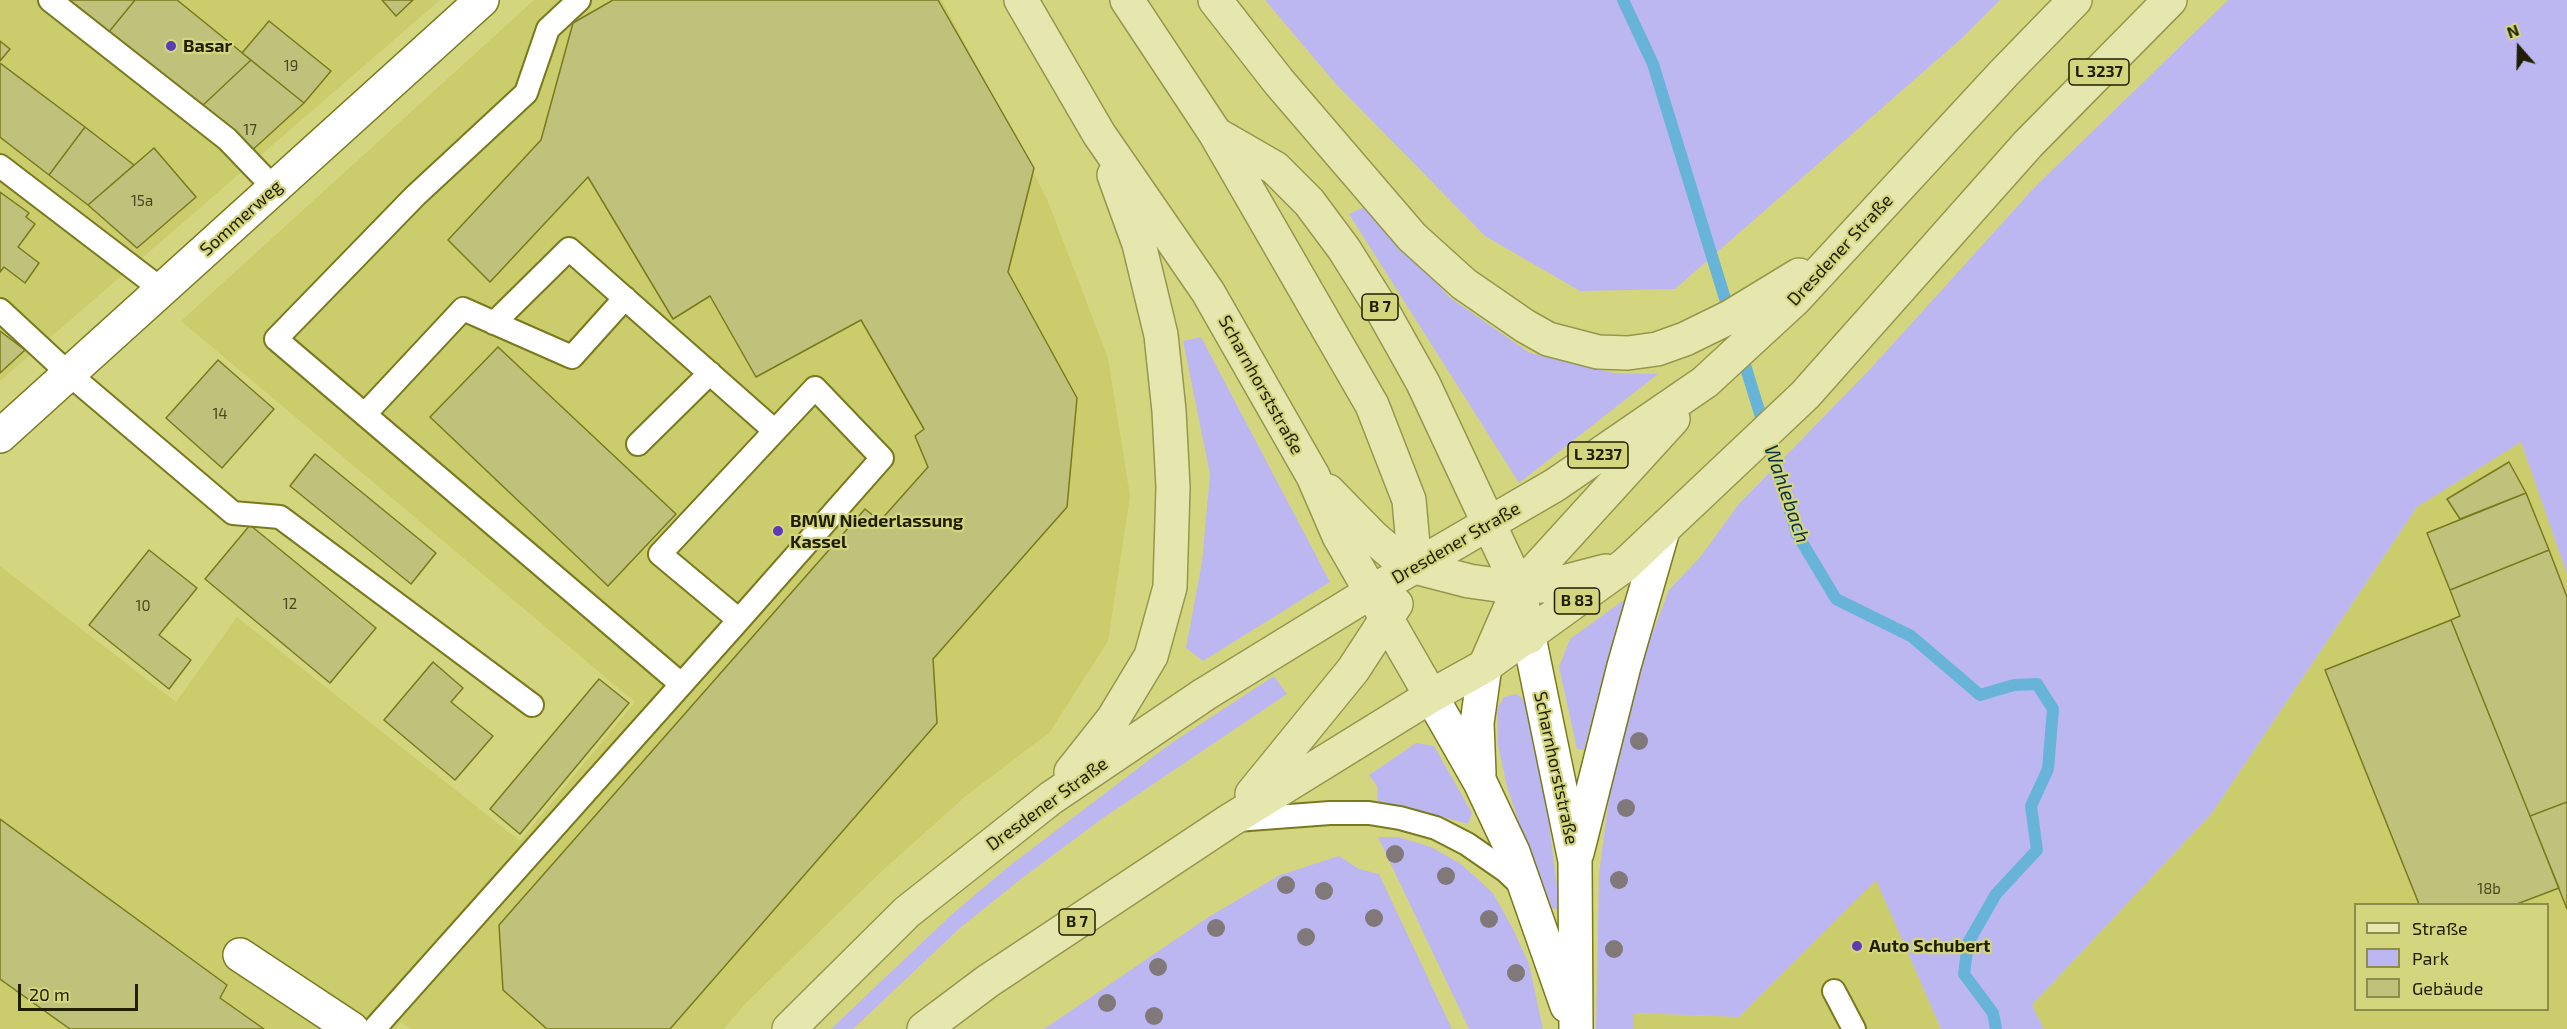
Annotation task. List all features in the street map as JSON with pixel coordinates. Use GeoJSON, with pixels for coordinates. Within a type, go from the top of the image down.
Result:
{"type":"FeatureCollection","features":[{"type":"Feature","properties":{"kind":"main road","name":"Scharnhorststraße"},"geometry":{"type":"LineString","coordinates":[[1021,0],[1100,134],[1208,292],[1312,476],[1340,536],[1431,696]]}},
{"type":"Feature","properties":{"kind":"main road","name":"Scharnhorststraße"},"geometry":{"type":"LineString","coordinates":[[1127,0],[1215,133],[1372,405],[1409,500],[1415,567]]}},
{"type":"Feature","properties":{"kind":"main road"},"geometry":{"type":"LineString","coordinates":[[1215,0],[1279,82],[1412,237],[1464,284],[1548,339],[1598,352],[1628,353],[1657,349],[1685,339],[1774,292],[1852,238]]}},
{"type":"Feature","properties":{"kind":"main road","name":"Dresdener Straße"},"geometry":{"type":"LineString","coordinates":[[789,1029],[907,912],[1051,798],[1205,694],[1371,592],[1555,485],[1705,382],[1795,298],[2075,0]]}},
{"type":"Feature","properties":{"kind":"main road","name":"L 3237"},"geometry":{"type":"LineString","coordinates":[[1625,565],[1805,396],[2028,144],[2170,0]]}},
{"type":"Feature","properties":{"kind":"main road","name":"Scharnhorststraße"},"geometry":{"type":"LineString","coordinates":[[1215,133],[1275,168],[1309,202],[1344,249],[1423,383],[1519,588],[1528,637]]}},
{"type":"Feature","properties":{"kind":"main road"},"geometry":{"type":"LineString","coordinates":[[1051,798],[1113,719],[1151,656],[1170,587],[1173,487],[1169,411],[1161,335],[1139,244],[1100,134]]}},
{"type":"Feature","properties":{"kind":"main road"},"geometry":{"type":"LineString","coordinates":[[1485,666],[1519,588],[1601,500],[1705,382]]}},
{"type":"Feature","properties":{"kind":"main road"},"geometry":{"type":"LineString","coordinates":[[1312,476],[1373,537],[1395,556],[1415,567],[1470,581],[1519,588],[1586,578],[1625,565]]}},
{"type":"Feature","properties":{"kind":"main road","name":"B 83"},"geometry":{"type":"LineString","coordinates":[[1338,752],[1485,666],[1625,565]]}},
{"type":"Feature","properties":{"kind":"main road"},"geometry":{"type":"LineString","coordinates":[[1229,820],[1315,719],[1388,621],[1415,567]]}},
{"type":"Feature","properties":{"kind":"main road","name":"B 7"},"geometry":{"type":"LineString","coordinates":[[924,1029],[988,981],[1229,820],[1338,752]]}},
{"type":"Feature","properties":{"kind":"street","name":"Sommerweg"},"geometry":{"type":"LineString","coordinates":[[0,436],[482,0]]}},
{"type":"Feature","properties":{"kind":"street","name":"Scharnhorststraße"},"geometry":{"type":"LineString","coordinates":[[1575,861],[1624,666],[1663,530]]}},
{"type":"Feature","properties":{"kind":"street","name":"Scharnhorststraße"},"geometry":{"type":"LineString","coordinates":[[1528,637],[1575,861],[1575,1029]]}},
{"type":"Feature","properties":{"kind":"street","name":"Scharnhorststraße"},"geometry":{"type":"LineString","coordinates":[[1480,782],[1477,723],[1485,666]]}},
{"type":"Feature","properties":{"kind":"street","name":"Scharnhorststraße"},"geometry":{"type":"LineString","coordinates":[[1431,696],[1480,782],[1513,852],[1575,1029]]}},
{"type":"Feature","properties":{"kind":"street"},"geometry":{"type":"LineString","coordinates":[[240,955],[352,1029]]}},
{"type":"Feature","properties":{"kind":"lane"},"geometry":{"type":"LineString","coordinates":[[50,0],[227,139],[274,188]]}},
{"type":"Feature","properties":{"kind":"lane"},"geometry":{"type":"LineString","coordinates":[[579,0],[548,29],[526,93],[415,196],[276,339],[681,684]]}},
{"type":"Feature","properties":{"kind":"lane"},"geometry":{"type":"LineString","coordinates":[[0,166],[161,290]]}},
{"type":"Feature","properties":{"kind":"lane"},"geometry":{"type":"LineString","coordinates":[[494,323],[569,249],[776,431]]}},
{"type":"Feature","properties":{"kind":"lane"},"geometry":{"type":"LineString","coordinates":[[365,414],[463,309],[572,357],[625,298]]}},
{"type":"Feature","properties":{"kind":"lane"},"geometry":{"type":"LineString","coordinates":[[0,310],[69,374],[233,513],[280,517],[532,705]]}},
{"type":"Feature","properties":{"kind":"lane"},"geometry":{"type":"LineString","coordinates":[[638,444],[710,373]]}},
{"type":"Feature","properties":{"kind":"lane"},"geometry":{"type":"LineString","coordinates":[[374,1029],[739,620],[882,458],[815,388],[660,554],[739,620]]}},
{"type":"Feature","properties":{"kind":"lane"},"geometry":{"type":"LineString","coordinates":[[1229,820],[1330,813],[1369,813],[1400,818],[1436,828],[1467,844],[1506,871],[1526,890]]}},
{"type":"Feature","properties":{"kind":"lane"},"geometry":{"type":"LineString","coordinates":[[1834,991],[1854,1029]]}},
{"type":"Feature","properties":{"kind":"shaded area"},"geometry":{"type":"Polygon","coordinates":[[[0,0],[440,0],[0,381],[0,0]]]}},
{"type":"Feature","properties":{"kind":"shaded area","name":"BMW Niederlassung Kassel"},"geometry":{"type":"Polygon","coordinates":[[[534,0],[942,0],[1047,199],[1108,358],[1130,496],[1108,641],[1050,732],[967,795],[883,870],[744,1005],[724,1029],[411,1029],[401,1022],[395,1029],[0,1029],[0,566],[176,702],[237,617],[520,841],[635,702],[181,321],[534,0]]]}},
{"type":"Feature","properties":{"kind":"shaded area"},"geometry":{"type":"Polygon","coordinates":[[[2521,442],[2567,574],[2567,1029],[2044,1029],[2032,1005],[2212,813],[2417,507],[2521,442]]]}},
{"type":"Feature","properties":{"kind":"shaded area","name":"Auto Schubert"},"geometry":{"type":"Polygon","coordinates":[[[1876,879],[1941,1029],[1634,1029],[1634,1013],[1739,1017],[1876,879]]]}},
{"type":"Feature","properties":{"kind":"green space"},"geometry":{"type":"Polygon","coordinates":[[[1265,0],[2000,0],[1962,38],[1675,289],[1580,291],[1485,236],[1335,83],[1265,0]]]}},
{"type":"Feature","properties":{"kind":"green space"},"geometry":{"type":"Polygon","coordinates":[[[2228,0],[2567,0],[2567,574],[2521,442],[2417,507],[2212,813],[2032,1005],[2044,1029],[1941,1029],[1876,880],[1739,1017],[1634,1013],[1634,1029],[1596,1029],[1599,874],[1608,805],[1623,728],[1642,660],[1669,590],[1701,556],[1738,505],[1873,366],[2034,188],[2228,0]]]}},
{"type":"Feature","properties":{"kind":"green space"},"geometry":{"type":"Polygon","coordinates":[[[1367,206],[1449,297],[1530,353],[1614,373],[1658,374],[1519,483],[1349,214],[1367,206]]]}},
{"type":"Feature","properties":{"kind":"green space"},"geometry":{"type":"Polygon","coordinates":[[[1201,337],[1330,582],[1203,661],[1186,648],[1202,562],[1210,474],[1183,341],[1201,337]]]}},
{"type":"Feature","properties":{"kind":"green space"},"geometry":{"type":"Polygon","coordinates":[[[1624,600],[1627,603],[1609,653],[1584,750],[1577,749],[1559,667],[1570,639],[1624,600]]]}},
{"type":"Feature","properties":{"kind":"green space"},"geometry":{"type":"Polygon","coordinates":[[[1274,676],[1287,694],[1103,818],[1021,879],[960,928],[853,1029],[831,1029],[950,916],[1008,867],[1170,744],[1274,676]]]}},
{"type":"Feature","properties":{"kind":"green space"},"geometry":{"type":"Polygon","coordinates":[[[1517,694],[1526,702],[1544,784],[1560,910],[1552,908],[1525,840],[1507,787],[1498,745],[1497,709],[1504,697],[1517,694]]]}},
{"type":"Feature","properties":{"kind":"green space"},"geometry":{"type":"Polygon","coordinates":[[[1416,743],[1434,746],[1472,813],[1468,824],[1400,805],[1378,805],[1377,786],[1369,775],[1416,743]]]}},
{"type":"Feature","properties":{"kind":"green space"},"geometry":{"type":"Polygon","coordinates":[[[1378,837],[1398,837],[1431,847],[1461,864],[1493,893],[1529,964],[1543,1029],[1469,1029],[1378,837]]]}},
{"type":"Feature","properties":{"kind":"green space"},"geometry":{"type":"Polygon","coordinates":[[[1339,856],[1359,869],[1379,874],[1452,1029],[1044,1029],[1210,916],[1280,875],[1339,856]]]}},
{"type":"Feature","properties":{"kind":"building"},"geometry":{"type":"Polygon","coordinates":[[[67,0],[135,0],[108,33],[67,0]]]}},
{"type":"Feature","properties":{"kind":"building"},"geometry":{"type":"Polygon","coordinates":[[[135,0],[177,0],[251,60],[201,107],[108,33],[135,0]]]}},
{"type":"Feature","properties":{"kind":"building"},"geometry":{"type":"Polygon","coordinates":[[[382,0],[413,0],[396,16],[382,0]]]}},
{"type":"Feature","properties":{"kind":"building"},"geometry":{"type":"Polygon","coordinates":[[[613,0],[938,0],[1034,168],[1008,272],[1077,398],[1067,507],[933,659],[937,723],[670,1029],[547,1029],[503,990],[499,925],[865,509],[880,521],[928,467],[915,436],[924,429],[861,320],[756,377],[710,296],[673,319],[588,177],[490,282],[448,240],[541,140],[573,23],[613,0]]]}},
{"type":"Feature","properties":{"kind":"building"},"geometry":{"type":"Polygon","coordinates":[[[269,21],[331,71],[304,103],[242,53],[269,21]]]}},
{"type":"Feature","properties":{"kind":"building"},"geometry":{"type":"Polygon","coordinates":[[[0,41],[10,49],[0,61],[0,41]]]}},
{"type":"Feature","properties":{"kind":"building"},"geometry":{"type":"Polygon","coordinates":[[[251,60],[304,103],[248,154],[201,107],[251,60]]]}},
{"type":"Feature","properties":{"kind":"building"},"geometry":{"type":"Polygon","coordinates":[[[0,63],[85,127],[49,175],[0,137],[0,63]]]}},
{"type":"Feature","properties":{"kind":"building"},"geometry":{"type":"Polygon","coordinates":[[[85,127],[134,165],[88,205],[49,175],[85,127]]]}},
{"type":"Feature","properties":{"kind":"building"},"geometry":{"type":"Polygon","coordinates":[[[154,148],[196,197],[137,248],[88,205],[154,148]]]}},
{"type":"Feature","properties":{"kind":"building"},"geometry":{"type":"Polygon","coordinates":[[[0,192],[29,213],[26,217],[35,224],[18,247],[39,263],[25,283],[4,267],[0,272],[0,192]]]}},
{"type":"Feature","properties":{"kind":"building"},"geometry":{"type":"Polygon","coordinates":[[[0,331],[25,350],[0,373],[0,331]]]}},
{"type":"Feature","properties":{"kind":"building"},"geometry":{"type":"Polygon","coordinates":[[[498,347],[676,514],[608,586],[430,417],[498,347]]]}},
{"type":"Feature","properties":{"kind":"building"},"geometry":{"type":"Polygon","coordinates":[[[218,360],[274,409],[222,468],[166,418],[218,360]]]}},
{"type":"Feature","properties":{"kind":"building"},"geometry":{"type":"Polygon","coordinates":[[[315,454],[436,553],[411,584],[290,486],[315,454]]]}},
{"type":"Feature","properties":{"kind":"building"},"geometry":{"type":"Polygon","coordinates":[[[2509,462],[2526,493],[2460,519],[2447,499],[2509,462]]]}},
{"type":"Feature","properties":{"kind":"building"},"geometry":{"type":"Polygon","coordinates":[[[2526,493],[2549,550],[2450,590],[2427,533],[2526,493]]]}},
{"type":"Feature","properties":{"kind":"building"},"geometry":{"type":"Polygon","coordinates":[[[250,525],[376,628],[330,683],[205,579],[250,525]]]}},
{"type":"Feature","properties":{"kind":"building"},"geometry":{"type":"Polygon","coordinates":[[[149,550],[197,588],[159,635],[191,660],[169,689],[89,625],[149,550]]]}},
{"type":"Feature","properties":{"kind":"building"},"geometry":{"type":"Polygon","coordinates":[[[2549,550],[2567,597],[2567,802],[2530,816],[2451,620],[2460,616],[2450,590],[2549,550]]]}},
{"type":"Feature","properties":{"kind":"building"},"geometry":{"type":"Polygon","coordinates":[[[2451,620],[2559,888],[2520,903],[2419,903],[2325,670],[2451,620]]]}},
{"type":"Feature","properties":{"kind":"building"},"geometry":{"type":"Polygon","coordinates":[[[433,662],[463,688],[451,702],[493,736],[455,780],[384,720],[433,662]]]}},
{"type":"Feature","properties":{"kind":"building"},"geometry":{"type":"Polygon","coordinates":[[[599,679],[629,703],[520,834],[490,809],[599,679]]]}},
{"type":"Feature","properties":{"kind":"building"},"geometry":{"type":"Polygon","coordinates":[[[2567,802],[2567,909],[2530,816],[2567,802]]]}},
{"type":"Feature","properties":{"kind":"building"},"geometry":{"type":"Polygon","coordinates":[[[0,819],[227,985],[220,998],[264,1029],[70,1029],[0,979],[0,819]]]}},
{"type":"Feature","properties":{"kind":"waterway","name":"Wahlebach"},"geometry":{"type":"LineString","coordinates":[[1623,0],[1653,64],[1730,315]]}},
{"type":"Feature","properties":{"kind":"waterway","name":"Wahlebach"},"geometry":{"type":"LineString","coordinates":[[1741,352],[1797,534],[1836,599],[1911,636],[1980,695],[2014,685],[2037,684],[2053,709],[2048,769],[2031,806],[2037,850],[1996,894],[1968,943],[1964,974],[1993,1013],[1996,1029]]}},
{"type":"Feature","properties":{"kind":"place","name":"Basar"},"geometry":{"type":"Point","coordinates":[171,46]}},
{"type":"Feature","properties":{"kind":"place","name":"BMW Niederlassung Kassel"},"geometry":{"type":"Point","coordinates":[778,531]}},
{"type":"Feature","properties":{"kind":"place","name":"Auto Schubert"},"geometry":{"type":"Point","coordinates":[1857,946]}}]}
